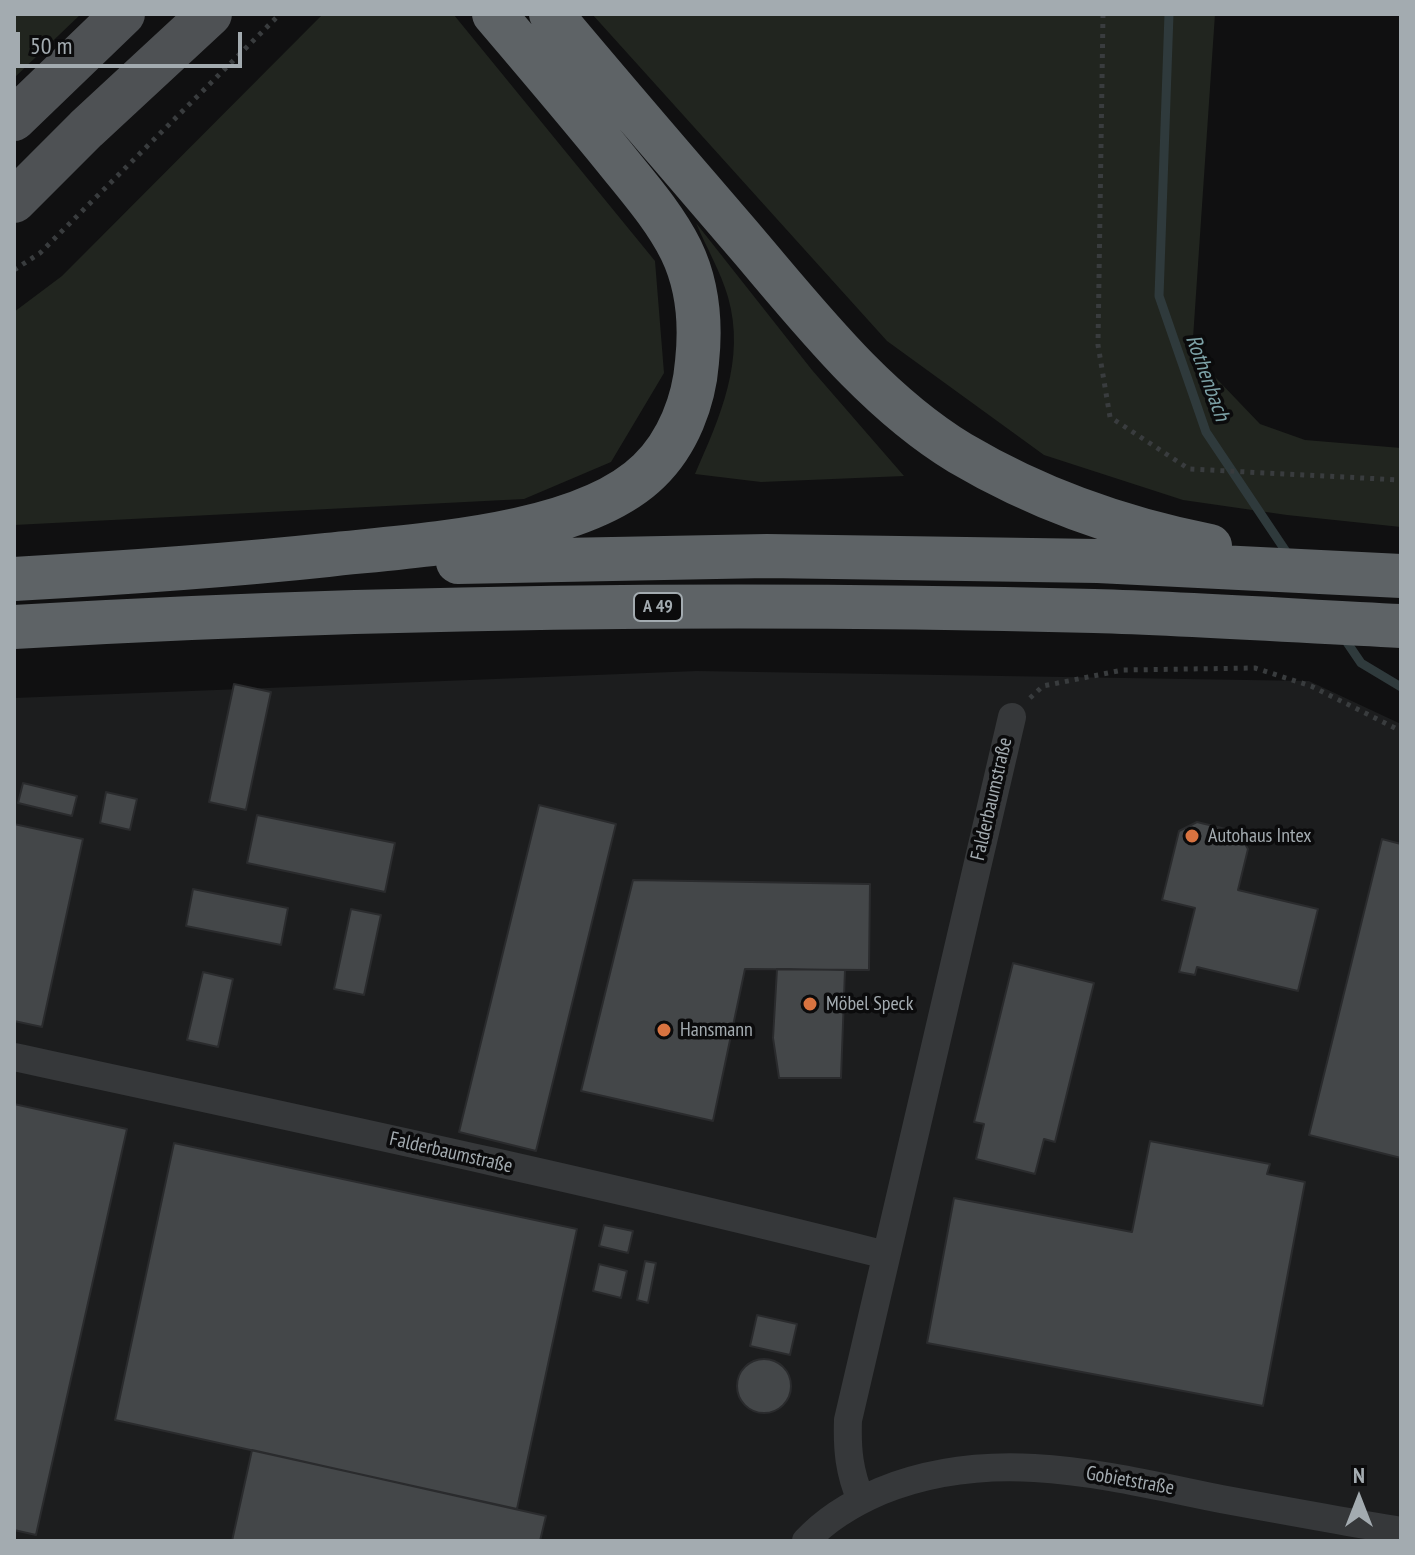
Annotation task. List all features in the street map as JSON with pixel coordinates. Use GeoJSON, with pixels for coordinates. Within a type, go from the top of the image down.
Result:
{"type":"FeatureCollection","features":[{"type":"Feature","properties":{"kind":"highway"},"geometry":{"type":"LineString","coordinates":[[212,567],[415,546],[521,529],[562,519],[601,503],[649,471],[669,446],[695,386],[698,350],[693,282],[681,250],[653,205],[494,14]]}},
{"type":"Feature","properties":{"kind":"highway"},"geometry":{"type":"LineString","coordinates":[[551,14],[782,285],[902,411],[959,452],[1017,482],[1077,507],[1169,538],[1302,568]]}},
{"type":"Feature","properties":{"kind":"highway"},"geometry":{"type":"LineString","coordinates":[[14,579],[212,567],[767,556],[1098,561],[1302,568],[1401,576]]}},
{"type":"Feature","properties":{"kind":"highway","name":"A 49"},"geometry":{"type":"LineString","coordinates":[[14,627],[446,608],[767,606],[1098,611],[1401,626]]}},
{"type":"Feature","properties":{"kind":"main road"},"geometry":{"type":"LineString","coordinates":[[14,119],[123,14]]}},
{"type":"Feature","properties":{"kind":"main road"},"geometry":{"type":"LineString","coordinates":[[14,201],[210,14]]}},
{"type":"Feature","properties":{"kind":"street","name":"Falderbaumstraße"},"geometry":{"type":"LineString","coordinates":[[861,1500],[852,1480],[847,1452],[848,1420],[1012,717]]}},
{"type":"Feature","properties":{"kind":"street","name":"Falderbaumstraße"},"geometry":{"type":"LineString","coordinates":[[14,1057],[383,1137],[886,1255]]}},
{"type":"Feature","properties":{"kind":"street","name":"Gobietstraße"},"geometry":{"type":"LineString","coordinates":[[861,1500],[914,1477],[965,1468],[1023,1466],[1094,1473],[1401,1531]]}},
{"type":"Feature","properties":{"kind":"street"},"geometry":{"type":"LineString","coordinates":[[806,1541],[820,1526],[861,1500]]}},
{"type":"Feature","properties":{"kind":"path"},"geometry":{"type":"LineString","coordinates":[[14,270],[40,253],[280,14]]}},
{"type":"Feature","properties":{"kind":"path"},"geometry":{"type":"LineString","coordinates":[[1103,14],[1098,345],[1110,417],[1189,469],[1401,480]]}},
{"type":"Feature","properties":{"kind":"path"},"geometry":{"type":"LineString","coordinates":[[1012,717],[1043,686],[1123,670],[1255,668],[1311,686],[1401,731]]}},
{"type":"Feature","properties":{"kind":"shaded area"},"geometry":{"type":"Polygon","coordinates":[[[14,14],[81,14],[14,78],[14,14]]]}},
{"type":"Feature","properties":{"kind":"shaded area"},"geometry":{"type":"Polygon","coordinates":[[[323,14],[454,15],[655,261],[664,373],[611,462],[524,499],[14,525],[14,312],[62,276],[323,14]]]}},
{"type":"Feature","properties":{"kind":"shaded area"},"geometry":{"type":"Polygon","coordinates":[[[592,14],[1215,14],[1192,353],[1260,424],[1305,440],[1401,448],[1401,527],[1183,500],[1044,455],[887,341],[592,14]]]}},
{"type":"Feature","properties":{"kind":"shaded area"},"geometry":{"type":"Polygon","coordinates":[[[696,223],[812,370],[904,476],[761,482],[695,474],[728,388],[734,343],[728,297],[696,223]]]}},
{"type":"Feature","properties":{"kind":"shaded area"},"geometry":{"type":"Polygon","coordinates":[[[697,671],[1309,681],[1401,724],[1401,1541],[14,1541],[14,698],[697,671]]]}},
{"type":"Feature","properties":{"kind":"building"},"geometry":{"type":"Polygon","coordinates":[[[234,684],[271,692],[246,810],[209,802],[234,684]]]}},
{"type":"Feature","properties":{"kind":"building"},"geometry":{"type":"Polygon","coordinates":[[[23,783],[77,796],[72,816],[18,803],[23,783]]]}},
{"type":"Feature","properties":{"kind":"building"},"geometry":{"type":"Polygon","coordinates":[[[106,792],[137,799],[130,830],[100,823],[106,792]]]}},
{"type":"Feature","properties":{"kind":"building"},"geometry":{"type":"Polygon","coordinates":[[[539,805],[616,824],[536,1151],[459,1132],[539,805]]]}},
{"type":"Feature","properties":{"kind":"building"},"geometry":{"type":"Polygon","coordinates":[[[257,815],[395,843],[385,892],[247,863],[257,815]]]}},
{"type":"Feature","properties":{"kind":"building"},"geometry":{"type":"Polygon","coordinates":[[[1197,822],[1238,832],[1248,849],[1238,890],[1318,909],[1298,991],[1197,967],[1195,975],[1179,972],[1195,908],[1162,900],[1179,831],[1197,822]]]}},
{"type":"Feature","properties":{"kind":"building"},"geometry":{"type":"Polygon","coordinates":[[[14,824],[83,839],[42,1027],[14,1021],[14,824]]]}},
{"type":"Feature","properties":{"kind":"building"},"geometry":{"type":"Polygon","coordinates":[[[1382,839],[1401,844],[1401,1158],[1309,1135],[1382,839]]]}},
{"type":"Feature","properties":{"kind":"building","name":"Hansmann"},"geometry":{"type":"Polygon","coordinates":[[[633,880],[870,884],[869,970],[745,969],[713,1121],[581,1091],[633,880]]]}},
{"type":"Feature","properties":{"kind":"building"},"geometry":{"type":"Polygon","coordinates":[[[193,889],[288,908],[281,945],[186,926],[193,889]]]}},
{"type":"Feature","properties":{"kind":"building"},"geometry":{"type":"Polygon","coordinates":[[[351,909],[381,915],[364,995],[334,989],[351,909]]]}},
{"type":"Feature","properties":{"kind":"building"},"geometry":{"type":"Polygon","coordinates":[[[1013,963],[1094,983],[1055,1142],[1044,1139],[1035,1174],[976,1159],[984,1124],[974,1122],[1013,963]]]}},
{"type":"Feature","properties":{"kind":"building","name":"Möbel Speck"},"geometry":{"type":"Polygon","coordinates":[[[777,969],[845,970],[841,1078],[779,1078],[773,1038],[777,969]]]}},
{"type":"Feature","properties":{"kind":"building"},"geometry":{"type":"Polygon","coordinates":[[[203,972],[233,979],[218,1047],[187,1040],[203,972]]]}},
{"type":"Feature","properties":{"kind":"building"},"geometry":{"type":"Polygon","coordinates":[[[14,1104],[127,1129],[36,1535],[14,1530],[14,1104]]]}},
{"type":"Feature","properties":{"kind":"building"},"geometry":{"type":"Polygon","coordinates":[[[1150,1141],[1270,1164],[1267,1174],[1305,1182],[1263,1406],[927,1343],[954,1198],[1132,1232],[1150,1141]]]}},
{"type":"Feature","properties":{"kind":"building"},"geometry":{"type":"Polygon","coordinates":[[[174,1143],[577,1229],[517,1509],[115,1420],[174,1143]]]}},
{"type":"Feature","properties":{"kind":"building"},"geometry":{"type":"Polygon","coordinates":[[[604,1225],[633,1231],[628,1253],[599,1246],[604,1225]]]}},
{"type":"Feature","properties":{"kind":"building"},"geometry":{"type":"Polygon","coordinates":[[[645,1261],[656,1263],[648,1303],[637,1300],[645,1261]]]}},
{"type":"Feature","properties":{"kind":"building"},"geometry":{"type":"Polygon","coordinates":[[[599,1264],[627,1271],[621,1298],[593,1291],[599,1264]]]}},
{"type":"Feature","properties":{"kind":"building"},"geometry":{"type":"Polygon","coordinates":[[[757,1315],[797,1324],[790,1355],[750,1346],[757,1315]]]}},
{"type":"Feature","properties":{"kind":"building"},"geometry":{"type":"Polygon","coordinates":[[[764,1359],[783,1367],[791,1386],[783,1405],[764,1413],[745,1405],[737,1386],[745,1367],[764,1359]]]}},
{"type":"Feature","properties":{"kind":"building"},"geometry":{"type":"Polygon","coordinates":[[[252,1450],[546,1516],[540,1541],[232,1541],[252,1450]]]}},
{"type":"Feature","properties":{"kind":"waterway","name":"Rothenbach"},"geometry":{"type":"LineString","coordinates":[[1169,14],[1159,296],[1206,432],[1289,556]]}},
{"type":"Feature","properties":{"kind":"waterway","name":"Rothenbach"},"geometry":{"type":"LineString","coordinates":[[1344,638],[1361,663],[1401,687]]}},
{"type":"Feature","properties":{"kind":"place","name":"Autohaus Intex"},"geometry":{"type":"Point","coordinates":[1192,836]}},
{"type":"Feature","properties":{"kind":"place","name":"Möbel Speck"},"geometry":{"type":"Point","coordinates":[810,1004]}},
{"type":"Feature","properties":{"kind":"place","name":"Hansmann"},"geometry":{"type":"Point","coordinates":[664,1030]}}]}
